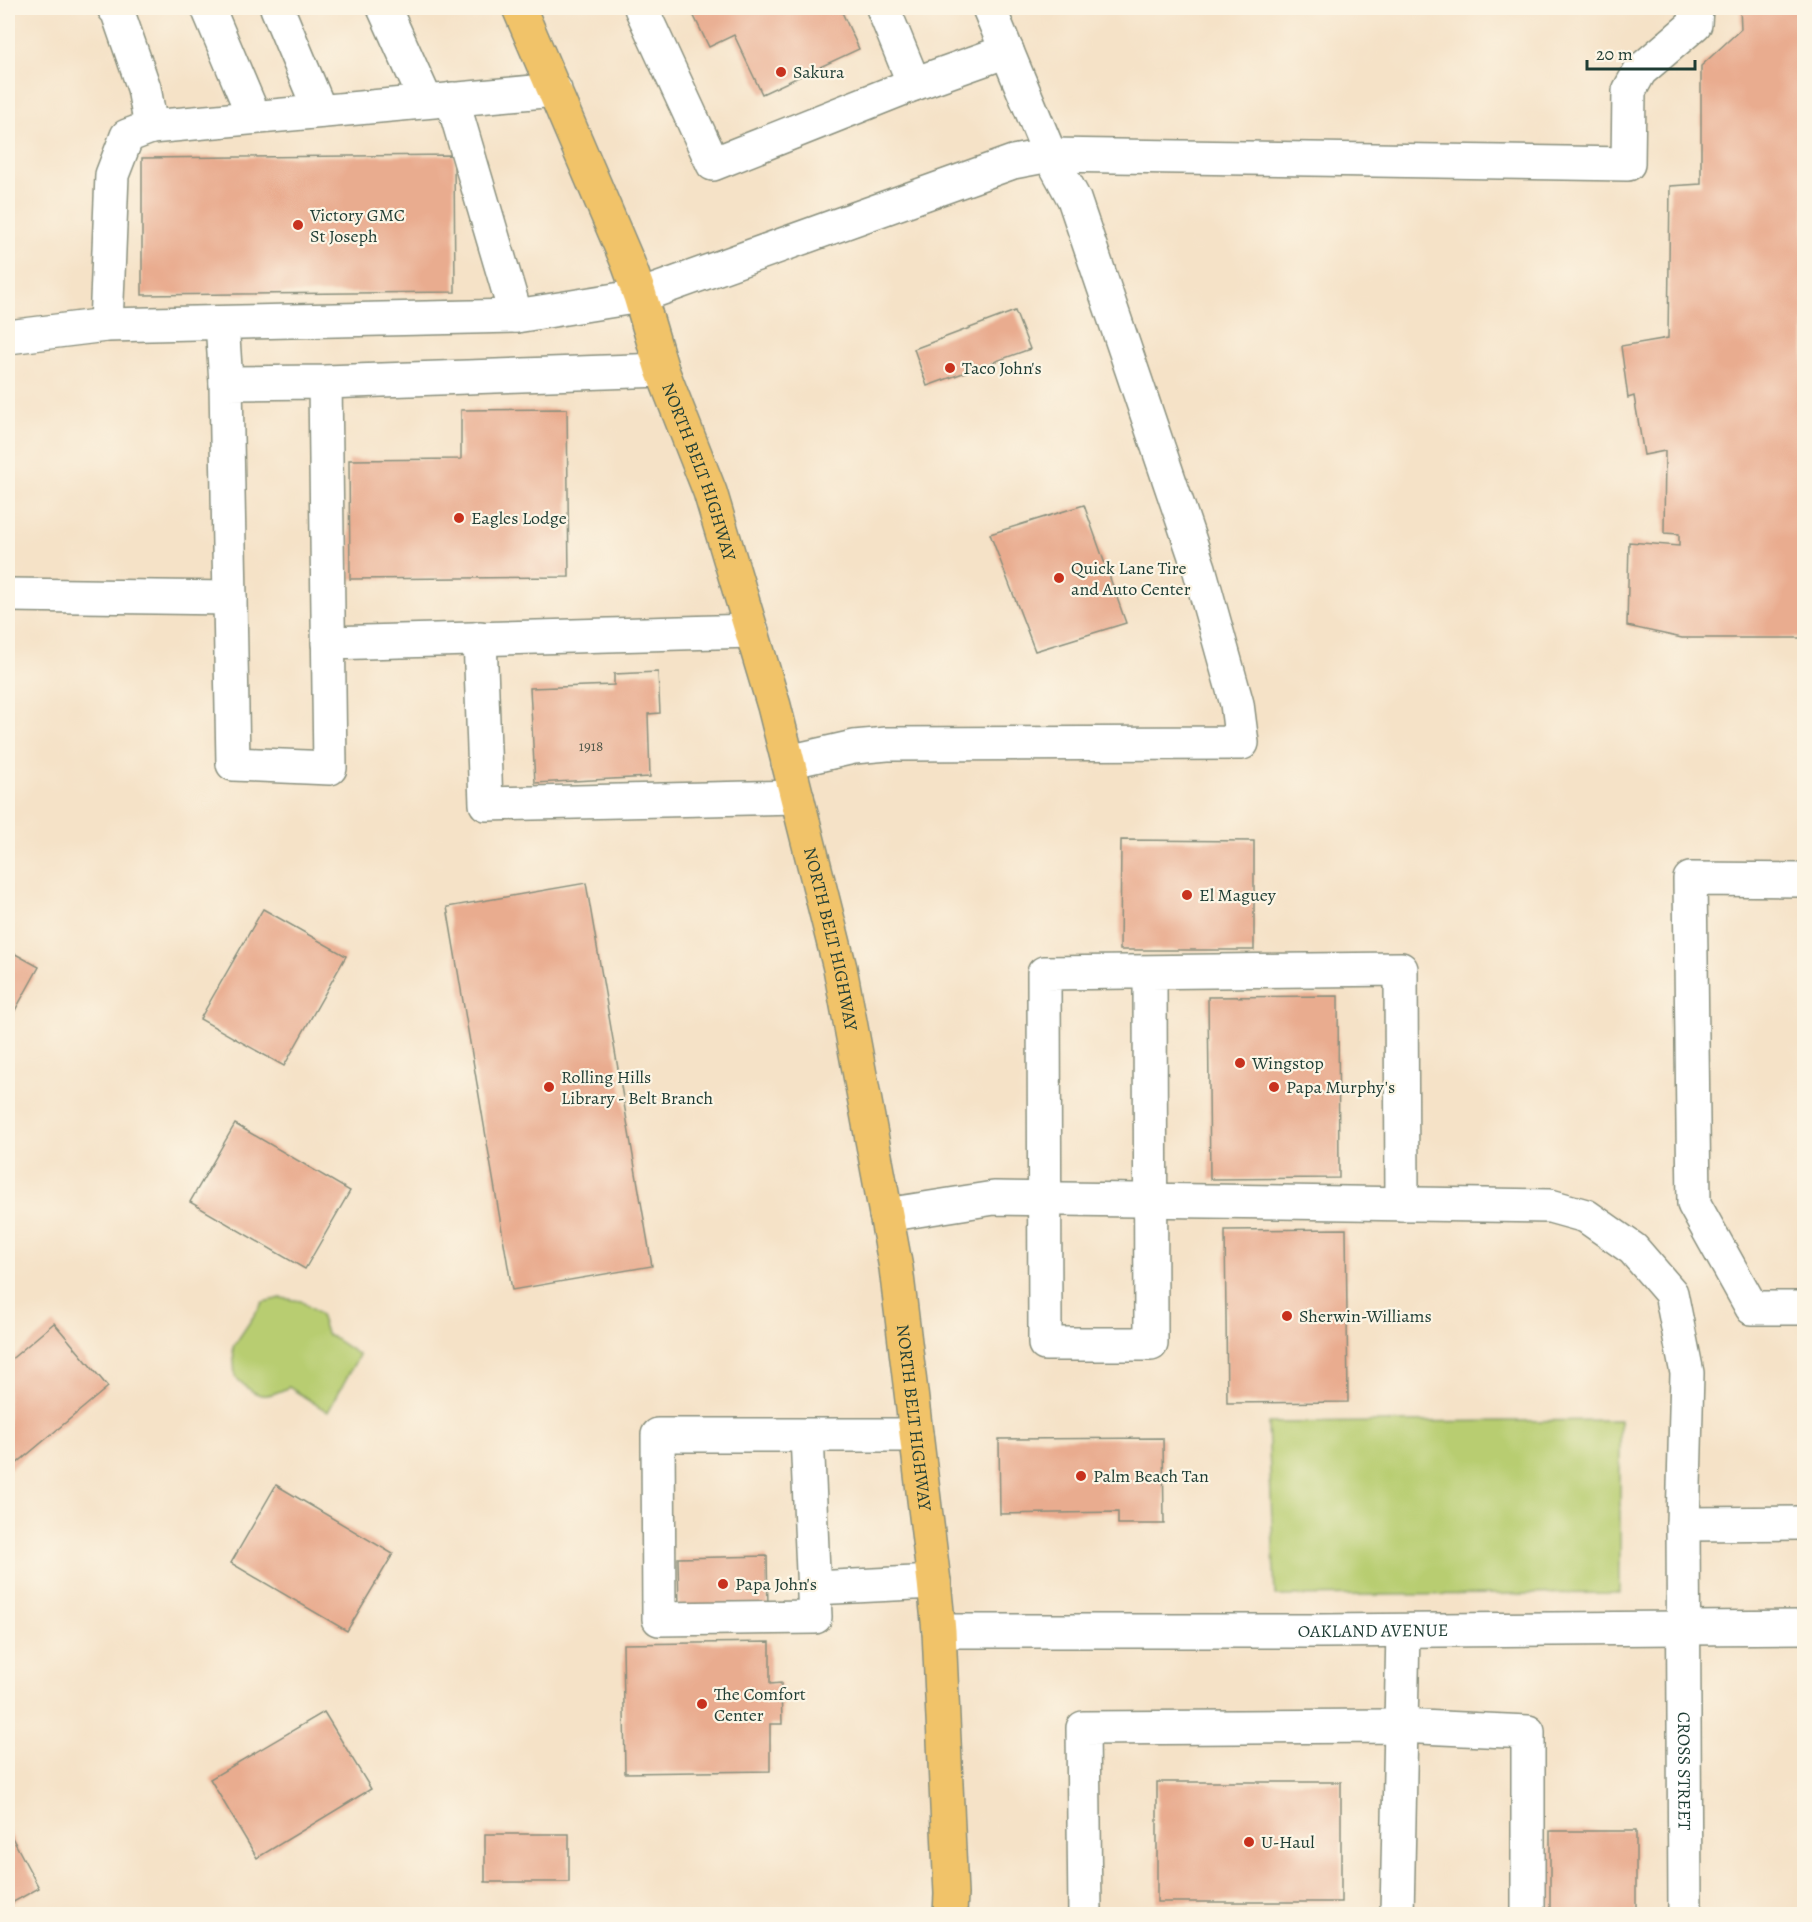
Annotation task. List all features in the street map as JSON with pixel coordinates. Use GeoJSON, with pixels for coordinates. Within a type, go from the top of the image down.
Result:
{"type":"FeatureCollection","features":[{"type":"Feature","properties":{"kind":"main road","name":"NORTH BELT HIGHWAY"},"geometry":{"type":"LineString","coordinates":[[519,8],[640,296],[662,370],[710,492],[774,705],[840,968],[896,1268],[934,1582],[939,1631],[951,1882],[950,1914]]}},
{"type":"Feature","properties":{"kind":"street"},"geometry":{"type":"LineString","coordinates":[[114,8],[117,10],[144,88],[151,127]]}},
{"type":"Feature","properties":{"kind":"street"},"geometry":{"type":"LineString","coordinates":[[208,8],[254,117]]}},
{"type":"Feature","properties":{"kind":"street"},"geometry":{"type":"LineString","coordinates":[[277,8],[320,111]]}},
{"type":"Feature","properties":{"kind":"street"},"geometry":{"type":"LineString","coordinates":[[384,8],[439,100],[516,316]]}},
{"type":"Feature","properties":{"kind":"street"},"geometry":{"type":"LineString","coordinates":[[641,8],[713,164],[914,84],[1007,51]]}},
{"type":"Feature","properties":{"kind":"street"},"geometry":{"type":"LineString","coordinates":[[883,8],[914,84]]}},
{"type":"Feature","properties":{"kind":"street"},"geometry":{"type":"LineString","coordinates":[[788,762],[854,747],[887,744],[1242,743],[1237,704],[1199,568],[1074,199],[1050,155],[989,8]]}},
{"type":"Feature","properties":{"kind":"street"},"geometry":{"type":"LineString","coordinates":[[8,338],[106,325],[516,316],[640,296],[1013,162],[1050,155],[1628,164],[1629,91],[1640,71],[1695,24],[1696,8]]}},
{"type":"Feature","properties":{"kind":"street"},"geometry":{"type":"LineString","coordinates":[[106,325],[112,175],[127,136],[151,127],[555,90]]}},
{"type":"Feature","properties":{"kind":"street"},"geometry":{"type":"LineString","coordinates":[[222,323],[226,383],[233,764],[330,768],[325,382]]}},
{"type":"Feature","properties":{"kind":"street"},"geometry":{"type":"LineString","coordinates":[[226,383],[325,382],[662,370]]}},
{"type":"Feature","properties":{"kind":"street"},"geometry":{"type":"LineString","coordinates":[[8,595],[230,598]]}},
{"type":"Feature","properties":{"kind":"street"},"geometry":{"type":"LineString","coordinates":[[328,643],[752,631]]}},
{"type":"Feature","properties":{"kind":"street"},"geometry":{"type":"LineString","coordinates":[[480,639],[486,804],[797,797]]}},
{"type":"Feature","properties":{"kind":"street"},"geometry":{"type":"LineString","coordinates":[[1804,880],[1690,879],[1694,1204],[1752,1308],[1804,1308]]}},
{"type":"Feature","properties":{"kind":"street"},"geometry":{"type":"LineString","coordinates":[[1150,972],[1150,1344],[1045,1344],[1044,973],[1401,969],[1402,1204]]}},
{"type":"Feature","properties":{"kind":"street","name":"CROSS STREET"},"geometry":{"type":"LineString","coordinates":[[886,1215],[993,1198],[1550,1206],[1586,1216],[1633,1249],[1671,1293],[1687,1373],[1683,1524],[1685,1914]]}},
{"type":"Feature","properties":{"kind":"street"},"geometry":{"type":"LineString","coordinates":[[916,1435],[658,1435],[659,1619],[815,1602],[934,1582]]}},
{"type":"Feature","properties":{"kind":"street"},"geometry":{"type":"LineString","coordinates":[[807,1435],[815,1602]]}},
{"type":"Feature","properties":{"kind":"street"},"geometry":{"type":"LineString","coordinates":[[1683,1524],[1804,1523]]}},
{"type":"Feature","properties":{"kind":"street","name":"OAKLAND AVENUE"},"geometry":{"type":"LineString","coordinates":[[939,1631],[1403,1631],[1804,1627]]}},
{"type":"Feature","properties":{"kind":"street"},"geometry":{"type":"LineString","coordinates":[[1397,1914],[1399,1726],[1403,1631]]}},
{"type":"Feature","properties":{"kind":"street"},"geometry":{"type":"LineString","coordinates":[[1085,1914],[1083,1728],[1399,1726],[1528,1732],[1528,1914]]}},
{"type":"Feature","properties":{"kind":"green space"},"geometry":{"type":"Polygon","coordinates":[[[281,1298],[301,1301],[320,1315],[326,1333],[359,1355],[328,1412],[289,1387],[272,1394],[260,1395],[235,1377],[233,1347],[263,1302],[281,1298]]]}},
{"type":"Feature","properties":{"kind":"green space"},"geometry":{"type":"Polygon","coordinates":[[[1620,1420],[1620,1593],[1275,1596],[1268,1423],[1620,1420]]]}},
{"type":"Feature","properties":{"kind":"building","name":"Sakura"},"geometry":{"type":"Polygon","coordinates":[[[690,8],[840,8],[859,49],[762,94],[734,35],[709,47],[690,8]]]}},
{"type":"Feature","properties":{"kind":"building"},"geometry":{"type":"Polygon","coordinates":[[[1740,8],[1804,8],[1804,638],[1682,638],[1627,626],[1629,542],[1679,546],[1679,534],[1664,533],[1665,451],[1644,455],[1634,396],[1628,398],[1621,346],[1668,338],[1670,186],[1701,184],[1701,66],[1741,29],[1740,8]]]}},
{"type":"Feature","properties":{"kind":"building","name":"Victory GMC St Joseph"},"geometry":{"type":"Polygon","coordinates":[[[454,155],[455,292],[142,295],[142,158],[454,155]]]}},
{"type":"Feature","properties":{"kind":"building","name":"Taco John's"},"geometry":{"type":"Polygon","coordinates":[[[1015,311],[1030,349],[927,386],[914,349],[1015,311]]]}},
{"type":"Feature","properties":{"kind":"building","name":"Eagles Lodge"},"geometry":{"type":"Polygon","coordinates":[[[567,409],[569,577],[350,579],[349,460],[461,459],[461,410],[567,409]]]}},
{"type":"Feature","properties":{"kind":"building","name":"Quick Lane Tire and Auto Center"},"geometry":{"type":"Polygon","coordinates":[[[1084,505],[1126,623],[1035,651],[990,534],[1084,505]]]}},
{"type":"Feature","properties":{"kind":"building"},"geometry":{"type":"Polygon","coordinates":[[[658,672],[660,713],[648,714],[650,777],[535,783],[530,688],[614,685],[614,674],[658,672]]]}},
{"type":"Feature","properties":{"kind":"building","name":"El Maguey"},"geometry":{"type":"Polygon","coordinates":[[[1121,840],[1254,841],[1254,950],[1120,950],[1121,840]]]}},
{"type":"Feature","properties":{"kind":"building","name":"Rolling Hills Library - Belt Branch"},"geometry":{"type":"Polygon","coordinates":[[[586,883],[652,1266],[512,1290],[447,907],[586,883]]]}},
{"type":"Feature","properties":{"kind":"building"},"geometry":{"type":"Polygon","coordinates":[[[263,909],[346,956],[284,1066],[200,1019],[263,909]]]}},
{"type":"Feature","properties":{"kind":"building"},"geometry":{"type":"Polygon","coordinates":[[[8,950],[39,967],[8,1023],[8,950]]]}},
{"type":"Feature","properties":{"kind":"building","name":"Papa Murphy's"},"geometry":{"type":"Polygon","coordinates":[[[1338,996],[1339,1178],[1210,1179],[1208,997],[1338,996]]]}},
{"type":"Feature","properties":{"kind":"building"},"geometry":{"type":"Polygon","coordinates":[[[235,1124],[350,1191],[305,1269],[190,1202],[235,1124]]]}},
{"type":"Feature","properties":{"kind":"building","name":"Sherwin-Williams"},"geometry":{"type":"Polygon","coordinates":[[[1346,1229],[1348,1402],[1227,1403],[1225,1230],[1346,1229]]]}},
{"type":"Feature","properties":{"kind":"building"},"geometry":{"type":"Polygon","coordinates":[[[54,1323],[108,1387],[10,1469],[8,1465],[8,1362],[54,1323]]]}},
{"type":"Feature","properties":{"kind":"building","name":"Palm Beach Tan"},"geometry":{"type":"Polygon","coordinates":[[[1163,1438],[1164,1524],[1118,1524],[1118,1512],[1000,1514],[999,1439],[1163,1438]]]}},
{"type":"Feature","properties":{"kind":"building"},"geometry":{"type":"Polygon","coordinates":[[[276,1485],[393,1554],[347,1631],[231,1563],[276,1485]]]}},
{"type":"Feature","properties":{"kind":"building","name":"Papa John's"},"geometry":{"type":"Polygon","coordinates":[[[767,1556],[768,1609],[679,1611],[678,1558],[767,1556]]]}},
{"type":"Feature","properties":{"kind":"building","name":"The Comfort Center"},"geometry":{"type":"Polygon","coordinates":[[[770,1642],[770,1684],[781,1683],[782,1724],[770,1724],[770,1771],[625,1773],[623,1644],[770,1642]]]}},
{"type":"Feature","properties":{"kind":"building"},"geometry":{"type":"Polygon","coordinates":[[[324,1712],[371,1789],[257,1858],[210,1779],[324,1712]]]}},
{"type":"Feature","properties":{"kind":"building","name":"U-Haul"},"geometry":{"type":"Polygon","coordinates":[[[1157,1782],[1341,1782],[1341,1902],[1157,1902],[1157,1782]]]}},
{"type":"Feature","properties":{"kind":"building"},"geometry":{"type":"Polygon","coordinates":[[[8,1830],[39,1888],[8,1905],[8,1830]]]}},
{"type":"Feature","properties":{"kind":"building"},"geometry":{"type":"Polygon","coordinates":[[[1550,1831],[1636,1831],[1636,1914],[1550,1914],[1550,1831]]]}},
{"type":"Feature","properties":{"kind":"building"},"geometry":{"type":"Polygon","coordinates":[[[485,1834],[569,1834],[569,1882],[485,1882],[485,1834]]]}},
{"type":"Feature","properties":{"kind":"place","name":"Sakura"},"geometry":{"type":"Point","coordinates":[781,72]}},
{"type":"Feature","properties":{"kind":"place","name":"Victory GMC St Joseph"},"geometry":{"type":"Point","coordinates":[298,225]}},
{"type":"Feature","properties":{"kind":"place","name":"Taco John's"},"geometry":{"type":"Point","coordinates":[950,368]}},
{"type":"Feature","properties":{"kind":"place","name":"Eagles Lodge"},"geometry":{"type":"Point","coordinates":[459,518]}},
{"type":"Feature","properties":{"kind":"place","name":"Quick Lane Tire and Auto Center"},"geometry":{"type":"Point","coordinates":[1059,578]}},
{"type":"Feature","properties":{"kind":"place","name":"El Maguey"},"geometry":{"type":"Point","coordinates":[1187,895]}},
{"type":"Feature","properties":{"kind":"place","name":"Wingstop"},"geometry":{"type":"Point","coordinates":[1240,1063]}},
{"type":"Feature","properties":{"kind":"place","name":"Rolling Hills Library - Belt Branch"},"geometry":{"type":"Point","coordinates":[549,1087]}},
{"type":"Feature","properties":{"kind":"place","name":"Papa Murphy's"},"geometry":{"type":"Point","coordinates":[1274,1087]}},
{"type":"Feature","properties":{"kind":"place","name":"Sherwin-Williams"},"geometry":{"type":"Point","coordinates":[1287,1316]}},
{"type":"Feature","properties":{"kind":"place","name":"Palm Beach Tan"},"geometry":{"type":"Point","coordinates":[1081,1476]}},
{"type":"Feature","properties":{"kind":"place","name":"Papa John's"},"geometry":{"type":"Point","coordinates":[723,1584]}},
{"type":"Feature","properties":{"kind":"place","name":"The Comfort Center"},"geometry":{"type":"Point","coordinates":[702,1704]}},
{"type":"Feature","properties":{"kind":"place","name":"U-Haul"},"geometry":{"type":"Point","coordinates":[1249,1842]}}]}
